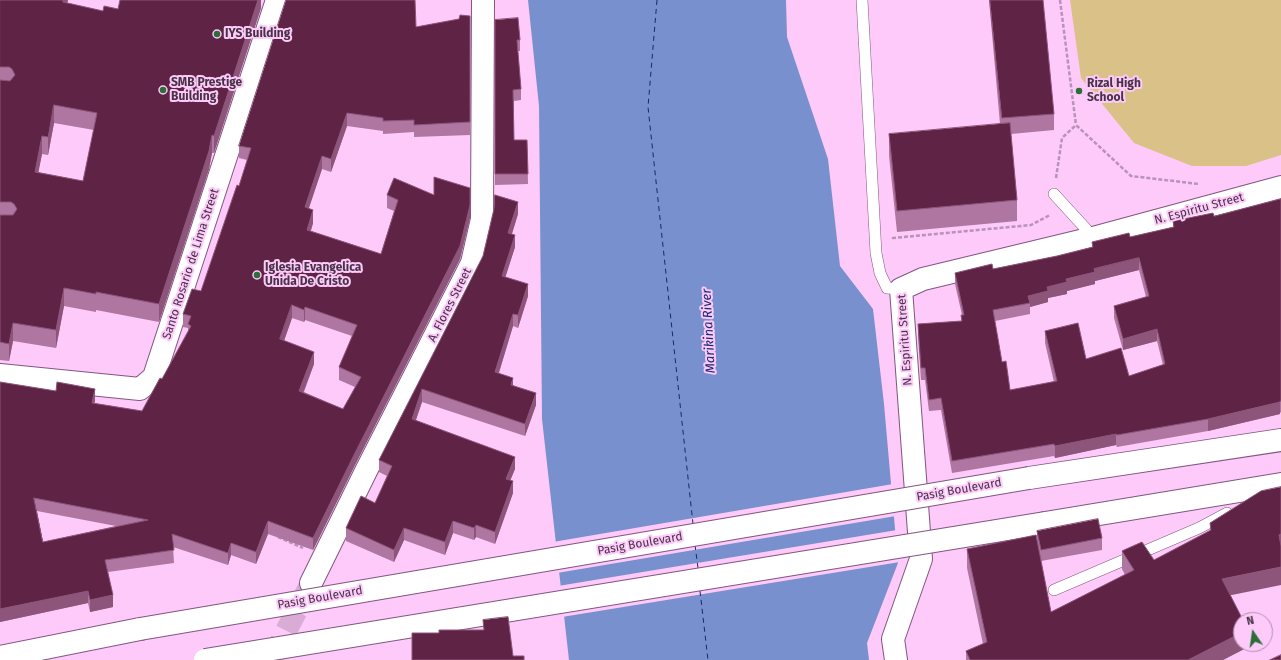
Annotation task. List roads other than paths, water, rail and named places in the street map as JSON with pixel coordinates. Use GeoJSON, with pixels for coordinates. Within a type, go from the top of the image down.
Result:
{"type":"FeatureCollection","features":[{"type":"Feature","properties":{"kind":"main road","name":"Santo Rosario de Lima Street"},"geometry":{"type":"LineString","coordinates":[[0,375],[140,389],[154,377],[277,0]]}},
{"type":"Feature","properties":{"kind":"main road","name":"A. Flores Street"},"geometry":{"type":"LineString","coordinates":[[311,583],[472,262],[482,219],[483,0]]}},
{"type":"Feature","properties":{"kind":"main road","name":"N. Espiritu Street"},"geometry":{"type":"LineString","coordinates":[[896,660],[893,639],[921,559],[901,289],[922,279],[1089,239],[1281,187]]}},
{"type":"Feature","properties":{"kind":"main road","name":"Pasig Boulevard"},"geometry":{"type":"LineString","coordinates":[[0,657],[140,629],[1029,478],[1281,440]]}},
{"type":"Feature","properties":{"kind":"main road"},"geometry":{"type":"LineString","coordinates":[[205,660],[1273,486]]}},
{"type":"Feature","properties":{"kind":"lane"},"geometry":{"type":"LineString","coordinates":[[862,0],[876,253],[880,273],[887,288],[901,289]]}},
{"type":"Feature","properties":{"kind":"lane"},"geometry":{"type":"LineString","coordinates":[[1054,194],[1086,229],[1089,239]]}},
{"type":"Feature","properties":{"kind":"lane"},"geometry":{"type":"LineString","coordinates":[[1246,501],[1273,486]]}},
{"type":"Feature","properties":{"kind":"lane"},"geometry":{"type":"LineString","coordinates":[[1054,590],[1199,528],[1234,510]]}},
{"type":"Feature","properties":{"kind":"water","name":"Marikina River"},"geometry":{"type":"Polygon","coordinates":[[[528,0],[786,0],[787,37],[828,159],[840,266],[873,309],[884,404],[898,563],[867,643],[869,660],[569,660],[542,419],[539,106],[528,0]]]}},
{"type":"Feature","properties":{"kind":"tunnel"},"geometry":{"type":"LineString","coordinates":[[271,660],[309,587]]}},
{"type":"Feature","properties":{"kind":"place","name":"IYS Building"},"geometry":{"type":"Point","coordinates":[217,34]}},
{"type":"Feature","properties":{"kind":"place","name":"SMB Prestige Building"},"geometry":{"type":"Point","coordinates":[163,90]}},
{"type":"Feature","properties":{"kind":"place","name":"Rizal High School"},"geometry":{"type":"Point","coordinates":[1079,91]}},
{"type":"Feature","properties":{"kind":"place","name":"Iglesia Evangelica Unida De Cristo"},"geometry":{"type":"Point","coordinates":[257,275]}}]}
